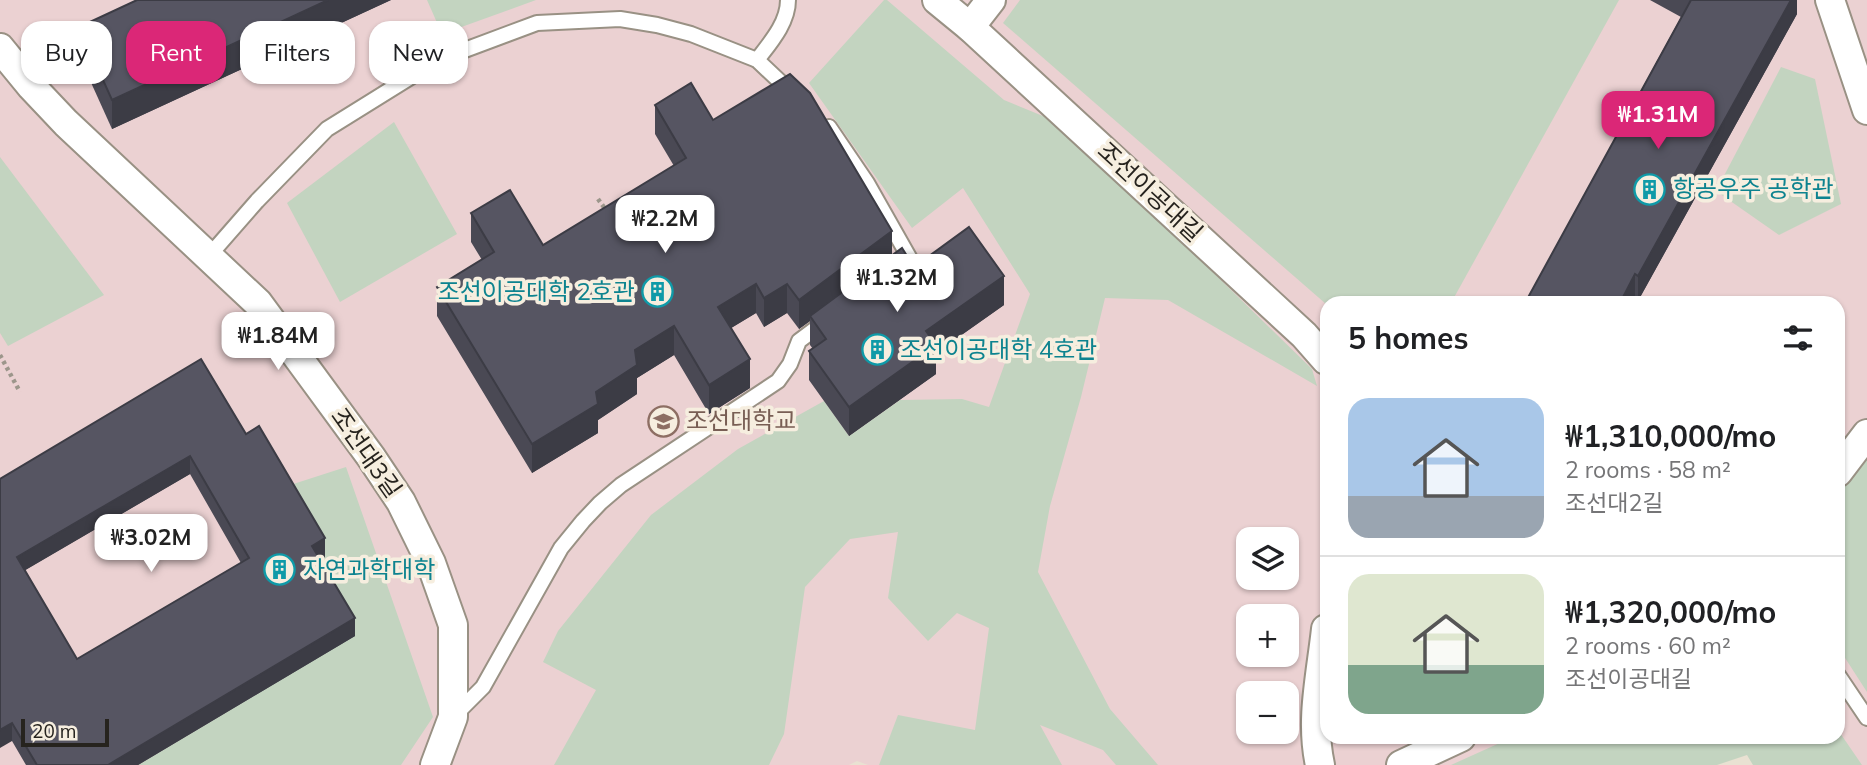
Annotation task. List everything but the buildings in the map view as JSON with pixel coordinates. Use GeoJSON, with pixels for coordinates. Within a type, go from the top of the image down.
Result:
{"type":"FeatureCollection","features":[{"type":"Feature","properties":{"kind":"street","name":"조선이공대길"},"geometry":{"type":"LineString","coordinates":[[937,0],[970,27],[1304,335],[1320,353]]}},
{"type":"Feature","properties":{"kind":"street"},"geometry":{"type":"LineString","coordinates":[[970,27],[991,0]]}},
{"type":"Feature","properties":{"kind":"street"},"geometry":{"type":"LineString","coordinates":[[1830,0],[1867,110]]}},
{"type":"Feature","properties":{"kind":"street","name":"조선대3길"},"geometry":{"type":"LineString","coordinates":[[0,48],[66,123],[258,303],[401,502],[430,564],[453,625],[453,717],[435,765]]}},
{"type":"Feature","properties":{"kind":"street"},"geometry":{"type":"LineString","coordinates":[[1845,463],[1867,434]]}},
{"type":"Feature","properties":{"kind":"street"},"geometry":{"type":"LineString","coordinates":[[1320,678],[1315,719],[1320,765]]}},
{"type":"Feature","properties":{"kind":"street"},"geometry":{"type":"LineString","coordinates":[[1401,765],[1446,744]]}},
{"type":"Feature","properties":{"kind":"lane"},"geometry":{"type":"LineString","coordinates":[[757,60],[776,35],[788,10],[788,0]]}},
{"type":"Feature","properties":{"kind":"lane"},"geometry":{"type":"LineString","coordinates":[[208,257],[257,201],[327,129],[438,60],[537,23],[620,19],[691,34],[757,60],[797,97]]}},
{"type":"Feature","properties":{"kind":"lane"},"geometry":{"type":"LineString","coordinates":[[817,116],[827,125],[867,183],[910,259],[888,276]]}},
{"type":"Feature","properties":{"kind":"lane"},"geometry":{"type":"LineString","coordinates":[[453,717],[483,688],[561,548],[583,521],[621,485],[778,381],[790,364],[799,341],[832,317]]}},
{"type":"Feature","properties":{"kind":"lane"},"geometry":{"type":"LineString","coordinates":[[1845,685],[1867,718]]}},
{"type":"Feature","properties":{"kind":"path"},"geometry":{"type":"LineString","coordinates":[[598,200],[612,219]]}},
{"type":"Feature","properties":{"kind":"path"},"geometry":{"type":"LineString","coordinates":[[0,355],[19,392]]}},
{"type":"Feature","properties":{"kind":"shaded area","name":"조선대학교"},"geometry":{"type":"Polygon","coordinates":[[[0,0],[1867,0],[1867,765],[1781,765],[1824,744],[1845,744],[1845,296],[1320,296],[1320,744],[1589,744],[1544,765],[868,765],[857,761],[849,765],[0,765],[0,0]]]}},
{"type":"Feature","properties":{"kind":"green space"},"geometry":{"type":"Polygon","coordinates":[[[427,0],[536,0],[468,25],[468,21],[436,21],[427,0]]]}},
{"type":"Feature","properties":{"kind":"green space"},"geometry":{"type":"Polygon","coordinates":[[[884,0],[1004,100],[1060,123],[1312,369],[1317,386],[1168,300],[1105,298],[1081,397],[1050,506],[1038,572],[1110,709],[1158,765],[1116,765],[1103,750],[1040,725],[1062,765],[879,765],[898,715],[975,730],[989,628],[957,613],[928,641],[888,598],[898,532],[850,539],[805,587],[784,734],[769,765],[554,765],[596,690],[543,662],[558,631],[651,515],[738,449],[824,401],[849,436],[900,400],[962,399],[989,407],[1030,294],[963,188],[912,228],[809,83],[884,0]]]}},
{"type":"Feature","properties":{"kind":"green space"},"geometry":{"type":"Polygon","coordinates":[[[1020,0],[1619,0],[1455,296],[1320,296],[1320,299],[1003,23],[1020,0]]]}},
{"type":"Feature","properties":{"kind":"green space"},"geometry":{"type":"Polygon","coordinates":[[[1781,67],[1815,79],[1841,204],[1779,235],[1716,191],[1781,67]]]}},
{"type":"Feature","properties":{"kind":"green space"},"geometry":{"type":"Polygon","coordinates":[[[394,122],[457,234],[340,302],[287,203],[394,122]]]}},
{"type":"Feature","properties":{"kind":"green space"},"geometry":{"type":"Polygon","coordinates":[[[0,157],[104,295],[8,346],[0,333],[0,157]]]}},
{"type":"Feature","properties":{"kind":"green space"},"geometry":{"type":"Polygon","coordinates":[[[1867,451],[1867,692],[1845,658],[1845,481],[1867,451]]]}},
{"type":"Feature","properties":{"kind":"green space"},"geometry":{"type":"Polygon","coordinates":[[[346,467],[433,717],[401,765],[138,765],[354,636],[312,564],[325,556],[284,487],[346,467]]]}},
{"type":"Feature","properties":{"kind":"green space"},"geometry":{"type":"Polygon","coordinates":[[[1845,740],[1862,765],[1753,765],[1747,755],[1717,765],[1451,765],[1498,744],[1845,744],[1845,740]]]}},
{"type":"Feature","properties":{"kind":"place","name":"항공우주 공학관"},"geometry":{"type":"Point","coordinates":[1650,189]}},
{"type":"Feature","properties":{"kind":"place","name":"조선이공대학 2호관"},"geometry":{"type":"Point","coordinates":[658,292]}},
{"type":"Feature","properties":{"kind":"place","name":"조선이공대학 4호관"},"geometry":{"type":"Point","coordinates":[877,350]}},
{"type":"Feature","properties":{"kind":"place","name":"조선대학교"},"geometry":{"type":"Point","coordinates":[663,421]}},
{"type":"Feature","properties":{"kind":"place","name":"자연과학대학"},"geometry":{"type":"Point","coordinates":[280,570]}}]}
